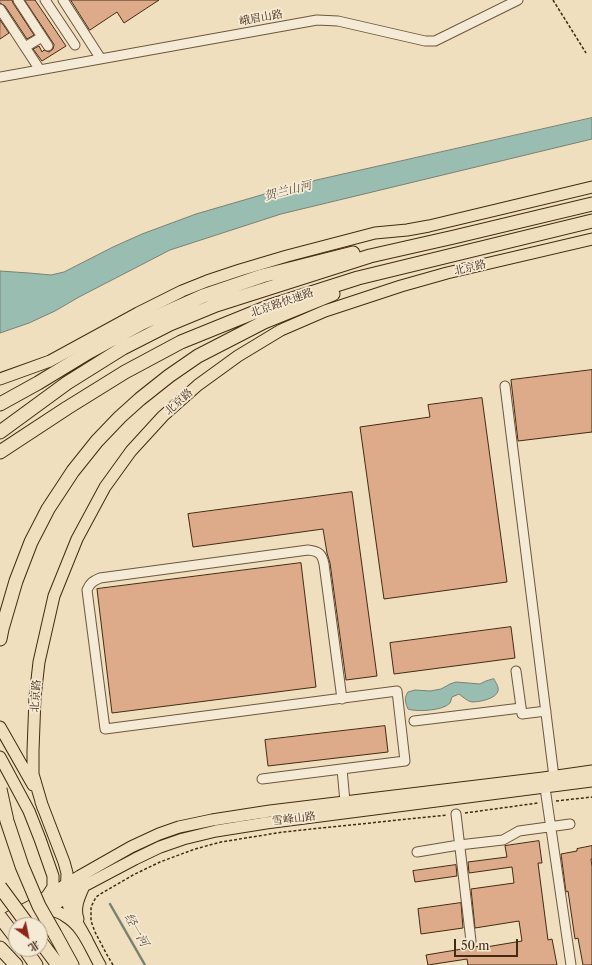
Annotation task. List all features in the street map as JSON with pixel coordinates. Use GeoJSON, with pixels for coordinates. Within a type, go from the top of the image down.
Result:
{"type":"FeatureCollection","features":[{"type":"Feature","properties":{"kind":"highway","name":"北京路快速路"},"geometry":{"type":"LineString","coordinates":[[0,432],[67,383],[123,348],[170,324],[216,305],[370,256],[592,204]]}},
{"type":"Feature","properties":{"kind":"highway","name":"北京路快速路"},"geometry":{"type":"LineString","coordinates":[[0,452],[125,372],[181,342],[270,306],[358,278],[592,221]]}},
{"type":"Feature","properties":{"kind":"highway"},"geometry":{"type":"LineString","coordinates":[[0,404],[142,323],[203,296],[262,276],[375,248],[454,237]]}},
{"type":"Feature","properties":{"kind":"highway"},"geometry":{"type":"LineString","coordinates":[[0,639],[16,580],[31,542],[48,509],[73,471],[97,441],[140,399],[169,376],[198,356],[264,322],[329,296],[417,264]]}},
{"type":"Feature","properties":{"kind":"highway"},"geometry":{"type":"LineString","coordinates":[[0,400],[38,383]]}},
{"type":"Feature","properties":{"kind":"highway"},"geometry":{"type":"LineString","coordinates":[[0,789],[7,821],[22,866],[39,906],[72,965]]}},
{"type":"Feature","properties":{"kind":"highway"},"geometry":{"type":"LineString","coordinates":[[0,887],[22,917]]}},
{"type":"Feature","properties":{"kind":"highway"},"geometry":{"type":"LineString","coordinates":[[0,917],[8,928]]}},
{"type":"Feature","properties":{"kind":"highway"},"geometry":{"type":"LineString","coordinates":[[0,948],[15,964]]}},
{"type":"Feature","properties":{"kind":"highway"},"geometry":{"type":"LineString","coordinates":[[48,951],[58,965]]}},
{"type":"Feature","properties":{"kind":"main road"},"geometry":{"type":"LineString","coordinates":[[0,379],[50,361],[138,312],[195,286],[240,270],[375,233],[429,226],[592,187]]}},
{"type":"Feature","properties":{"kind":"main road","name":"北京路"},"geometry":{"type":"LineString","coordinates":[[44,808],[33,774],[32,751],[35,697],[39,662],[54,596],[77,539],[106,487],[131,451],[163,416],[198,385],[238,356],[281,330],[324,311],[447,273],[592,239]]}},
{"type":"Feature","properties":{"kind":"main road"},"geometry":{"type":"LineString","coordinates":[[0,727],[44,808],[67,873],[66,898],[70,910],[100,965]]}},
{"type":"Feature","properties":{"kind":"main road"},"geometry":{"type":"LineString","coordinates":[[0,756],[29,812],[53,876],[53,887],[46,897]]}},
{"type":"Feature","properties":{"kind":"main road","name":"雪峰山路"},"geometry":{"type":"LineString","coordinates":[[82,881],[160,847],[183,839],[216,831],[547,780],[592,771]]}},
{"type":"Feature","properties":{"kind":"main road","name":"雪峰山路"},"geometry":{"type":"LineString","coordinates":[[32,917],[66,898],[82,881],[131,847],[159,834],[179,827],[247,814],[345,802],[547,780],[592,781]]}},
{"type":"Feature","properties":{"kind":"main road"},"geometry":{"type":"LineString","coordinates":[[0,922],[67,885],[82,881],[76,914],[87,940]]}},
{"type":"Feature","properties":{"kind":"main road"},"geometry":{"type":"LineString","coordinates":[[48,909],[64,915],[71,920],[87,940]]}},
{"type":"Feature","properties":{"kind":"street"},"geometry":{"type":"LineString","coordinates":[[18,0],[48,46]]}},
{"type":"Feature","properties":{"kind":"street"},"geometry":{"type":"LineString","coordinates":[[46,0],[75,45]]}},
{"type":"Feature","properties":{"kind":"street"},"geometry":{"type":"LineString","coordinates":[[63,0],[101,59]]}},
{"type":"Feature","properties":{"kind":"street","name":"峨眉山路"},"geometry":{"type":"LineString","coordinates":[[0,77],[317,20],[338,21],[425,41],[436,41],[518,0]]}},
{"type":"Feature","properties":{"kind":"street"},"geometry":{"type":"LineString","coordinates":[[0,9],[40,70]]}},
{"type":"Feature","properties":{"kind":"street"},"geometry":{"type":"LineString","coordinates":[[25,47],[42,37]]}},
{"type":"Feature","properties":{"kind":"street"},"geometry":{"type":"LineString","coordinates":[[505,386],[546,711],[547,802],[571,965]]}},
{"type":"Feature","properties":{"kind":"street"},"geometry":{"type":"LineString","coordinates":[[262,779],[406,761],[397,691],[342,699],[105,729],[87,590],[93,581],[100,578],[308,550],[315,551],[322,556],[324,564],[342,699]]}},
{"type":"Feature","properties":{"kind":"street"},"geometry":{"type":"LineString","coordinates":[[516,670],[522,714],[546,711]]}},
{"type":"Feature","properties":{"kind":"street"},"geometry":{"type":"LineString","coordinates":[[414,721],[521,708]]}},
{"type":"Feature","properties":{"kind":"street"},"geometry":{"type":"LineString","coordinates":[[342,769],[345,802]]}},
{"type":"Feature","properties":{"kind":"street"},"geometry":{"type":"LineString","coordinates":[[456,814],[471,941]]}},
{"type":"Feature","properties":{"kind":"street"},"geometry":{"type":"LineString","coordinates":[[417,852],[503,840],[519,830],[570,824]]}},
{"type":"Feature","properties":{"kind":"path"},"geometry":{"type":"LineString","coordinates":[[553,0],[586,53]]}},
{"type":"Feature","properties":{"kind":"path"},"geometry":{"type":"LineString","coordinates":[[113,965],[95,932],[91,921],[91,907],[96,896],[160,862],[195,849],[220,842],[283,832],[456,814],[592,796]]}},
{"type":"Feature","properties":{"kind":"water","name":"贺兰山河"},"geometry":{"type":"Polygon","coordinates":[[[592,118],[592,139],[281,214],[170,250],[55,311],[29,323],[0,333],[0,271],[51,275],[64,272],[142,234],[196,214],[299,184],[592,118]]]}},
{"type":"Feature","properties":{"kind":"water"},"geometry":{"type":"Polygon","coordinates":[[[494,679],[498,686],[497,694],[487,700],[472,702],[459,694],[452,697],[447,706],[423,711],[408,709],[406,704],[405,698],[408,692],[415,690],[430,691],[441,689],[456,682],[480,684],[494,679]]]}},
{"type":"Feature","properties":{"kind":"building"},"geometry":{"type":"Polygon","coordinates":[[[0,0],[12,0],[34,35],[27,39],[5,6],[0,3],[0,0]]]}},
{"type":"Feature","properties":{"kind":"building"},"geometry":{"type":"Polygon","coordinates":[[[25,0],[35,0],[66,46],[42,61],[33,49],[39,46],[42,52],[44,50],[49,52],[53,49],[54,45],[25,0]]]}},
{"type":"Feature","properties":{"kind":"building"},"geometry":{"type":"Polygon","coordinates":[[[71,0],[159,0],[124,23],[117,12],[90,30],[71,0]]]}},
{"type":"Feature","properties":{"kind":"building"},"geometry":{"type":"Polygon","coordinates":[[[0,20],[9,33],[0,39],[0,20]]]}},
{"type":"Feature","properties":{"kind":"building"},"geometry":{"type":"Polygon","coordinates":[[[592,370],[592,432],[518,441],[511,380],[592,370]]]}},
{"type":"Feature","properties":{"kind":"building"},"geometry":{"type":"Polygon","coordinates":[[[482,398],[507,582],[384,599],[360,427],[430,417],[428,405],[482,398]]]}},
{"type":"Feature","properties":{"kind":"building"},"geometry":{"type":"Polygon","coordinates":[[[352,492],[377,676],[346,680],[330,563],[323,529],[193,547],[188,514],[352,492]]]}},
{"type":"Feature","properties":{"kind":"building"},"geometry":{"type":"Polygon","coordinates":[[[301,563],[316,687],[112,713],[97,589],[301,563]]]}},
{"type":"Feature","properties":{"kind":"building"},"geometry":{"type":"Polygon","coordinates":[[[511,627],[515,658],[394,674],[390,643],[511,627]]]}},
{"type":"Feature","properties":{"kind":"building"},"geometry":{"type":"Polygon","coordinates":[[[385,726],[388,752],[268,766],[265,740],[385,726]]]}},
{"type":"Feature","properties":{"kind":"building"},"geometry":{"type":"Polygon","coordinates":[[[539,841],[542,863],[538,863],[548,940],[552,939],[557,965],[468,965],[467,959],[428,965],[426,955],[522,941],[519,921],[475,928],[471,889],[514,883],[512,867],[469,873],[468,862],[507,857],[505,846],[539,841]]]}},
{"type":"Feature","properties":{"kind":"building"},"geometry":{"type":"Polygon","coordinates":[[[592,846],[592,965],[583,965],[578,938],[575,939],[568,891],[566,892],[561,854],[592,846]]]}},
{"type":"Feature","properties":{"kind":"building"},"geometry":{"type":"Polygon","coordinates":[[[456,865],[457,876],[415,882],[413,871],[456,865]]]}},
{"type":"Feature","properties":{"kind":"building"},"geometry":{"type":"Polygon","coordinates":[[[461,903],[463,928],[421,934],[418,909],[461,903]]]}},
{"type":"Feature","properties":{"kind":"waterway","name":"经一河"},"geometry":{"type":"LineString","coordinates":[[110,904],[145,965]]}}]}
